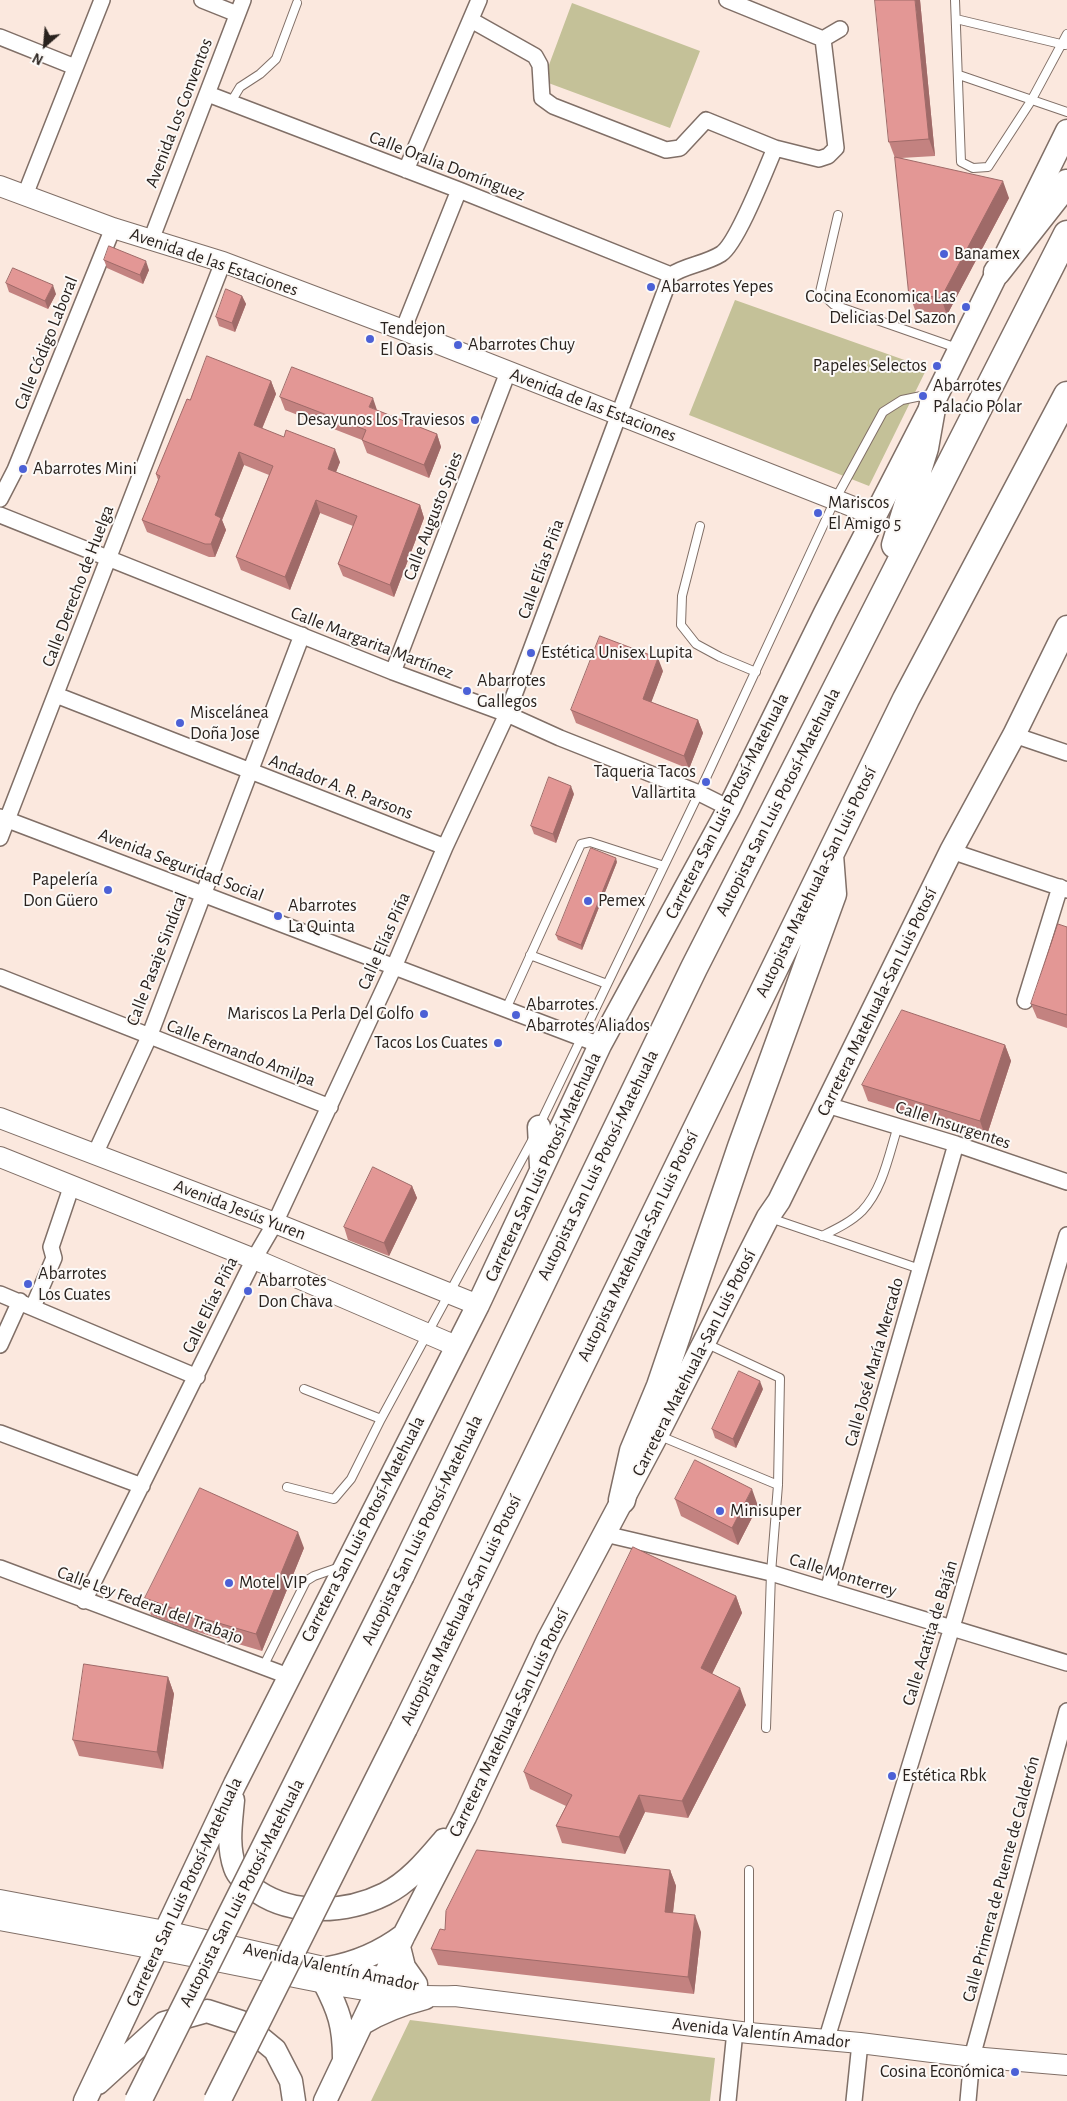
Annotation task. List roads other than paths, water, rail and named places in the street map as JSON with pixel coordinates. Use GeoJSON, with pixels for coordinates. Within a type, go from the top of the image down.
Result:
{"type":"FeatureCollection","features":[{"type":"Feature","properties":{"kind":"highway"},"geometry":{"type":"LineString","coordinates":[[997,272],[1067,183]]}},
{"type":"Feature","properties":{"kind":"highway","name":"Autopista San Luis Potosí-Matehuala"},"geometry":{"type":"LineString","coordinates":[[138,2101],[401,1574],[694,968],[1067,234]]}},
{"type":"Feature","properties":{"kind":"highway","name":"Autopista Matehuala-San Luis Potosí"},"geometry":{"type":"LineString","coordinates":[[216,2101],[404,1728],[906,699],[1060,415],[1067,395]]}},
{"type":"Feature","properties":{"kind":"highway"},"geometry":{"type":"LineString","coordinates":[[874,613],[925,448],[936,398]]}},
{"type":"Feature","properties":{"kind":"highway"},"geometry":{"type":"LineString","coordinates":[[622,1500],[633,1451],[660,1386],[741,1147],[833,894],[830,852]]}},
{"type":"Feature","properties":{"kind":"main road","name":"Carretera San Luis Potosí-Matehuala"},"geometry":{"type":"LineString","coordinates":[[88,2096],[160,1940],[288,1676],[478,1305],[542,1170],[591,1041],[729,808],[874,515],[936,398],[1067,132]]}},
{"type":"Feature","properties":{"kind":"main road","name":"Carretera Matehuala-San Luis Potosí"},"geometry":{"type":"LineString","coordinates":[[325,2101],[402,1941],[465,1817],[548,1640],[706,1343],[768,1217],[779,1201],[951,851],[1014,735],[1067,627]]}},
{"type":"Feature","properties":{"kind":"main road"},"geometry":{"type":"LineString","coordinates":[[539,1127],[542,1170]]}},
{"type":"Feature","properties":{"kind":"main road"},"geometry":{"type":"LineString","coordinates":[[235,1784],[229,1843],[235,1869],[249,1886],[262,1895],[294,1907],[314,1909],[340,1907],[364,1902],[385,1894],[408,1879],[465,1817]]}},
{"type":"Feature","properties":{"kind":"main road"},"geometry":{"type":"LineString","coordinates":[[344,2059],[344,2032],[326,1975],[402,1941],[404,1967],[420,1991],[403,2003],[363,2023]]}},
{"type":"Feature","properties":{"kind":"main road"},"geometry":{"type":"LineString","coordinates":[[88,2096],[164,2023],[207,2011],[241,2022],[276,2050],[291,2081],[294,2101]]}},
{"type":"Feature","properties":{"kind":"street"},"geometry":{"type":"LineString","coordinates":[[25,194],[102,0]]}},
{"type":"Feature","properties":{"kind":"street"},"geometry":{"type":"LineString","coordinates":[[202,0],[237,14]]}},
{"type":"Feature","properties":{"kind":"street","name":"Avenida Los Conventos"},"geometry":{"type":"LineString","coordinates":[[150,240],[243,0]]}},
{"type":"Feature","properties":{"kind":"street"},"geometry":{"type":"LineString","coordinates":[[406,170],[479,0]]}},
{"type":"Feature","properties":{"kind":"street"},"geometry":{"type":"LineString","coordinates":[[727,0],[823,39]]}},
{"type":"Feature","properties":{"kind":"street"},"geometry":{"type":"LineString","coordinates":[[471,20],[535,56],[540,65],[542,98],[553,106],[666,150],[680,148],[706,120],[775,148],[819,159],[828,156],[836,148],[823,39]]}},
{"type":"Feature","properties":{"kind":"street"},"geometry":{"type":"LineString","coordinates":[[823,39],[840,29]]}},
{"type":"Feature","properties":{"kind":"street"},"geometry":{"type":"LineString","coordinates":[[0,37],[75,67]]}},
{"type":"Feature","properties":{"kind":"street","name":"Calle Oralia Domínguez"},"geometry":{"type":"LineString","coordinates":[[208,94],[459,190],[671,275]]}},
{"type":"Feature","properties":{"kind":"street"},"geometry":{"type":"LineString","coordinates":[[671,275],[679,270],[722,254],[733,240],[775,148]]}},
{"type":"Feature","properties":{"kind":"street","name":"Avenida de las Estaciones"},"geometry":{"type":"LineString","coordinates":[[0,186],[113,228],[223,262],[403,330],[874,515]]}},
{"type":"Feature","properties":{"kind":"street"},"geometry":{"type":"LineString","coordinates":[[403,330],[459,190]]}},
{"type":"Feature","properties":{"kind":"street","name":"Calle Código Laboral"},"geometry":{"type":"LineString","coordinates":[[0,499],[15,470],[113,228]]}},
{"type":"Feature","properties":{"kind":"street","name":"Calle Derecho de Huelga"},"geometry":{"type":"LineString","coordinates":[[0,838],[4,819],[56,695],[223,262]]}},
{"type":"Feature","properties":{"kind":"street","name":"Calle Elías Piña"},"geometry":{"type":"LineString","coordinates":[[84,1601],[254,1259],[275,1223],[330,1108],[394,967],[445,847],[507,714],[671,275]]}},
{"type":"Feature","properties":{"kind":"street","name":"Calle Augusto Spies"},"geometry":{"type":"LineString","coordinates":[[393,672],[508,372]]}},
{"type":"Feature","properties":{"kind":"street","name":"Calle Margarita Martínez"},"geometry":{"type":"LineString","coordinates":[[0,515],[393,672],[507,714],[560,738],[699,793],[729,808]]}},
{"type":"Feature","properties":{"kind":"street","name":"Calle Pasaje Sindical"},"geometry":{"type":"LineString","coordinates":[[95,1154],[149,1037],[202,893],[302,635]]}},
{"type":"Feature","properties":{"kind":"street","name":"Andador A. R. Parsons"},"geometry":{"type":"LineString","coordinates":[[56,695],[445,847]]}},
{"type":"Feature","properties":{"kind":"street"},"geometry":{"type":"LineString","coordinates":[[1014,735],[1067,753]]}},
{"type":"Feature","properties":{"kind":"street","name":"Avenida Seguridad Social"},"geometry":{"type":"LineString","coordinates":[[4,819],[591,1041]]}},
{"type":"Feature","properties":{"kind":"street"},"geometry":{"type":"LineString","coordinates":[[951,851],[1064,888],[1025,1001]]}},
{"type":"Feature","properties":{"kind":"street","name":"Calle Fernando Amilpa"},"geometry":{"type":"LineString","coordinates":[[0,977],[330,1108]]}},
{"type":"Feature","properties":{"kind":"street","name":"Calle Insurgentes"},"geometry":{"type":"LineString","coordinates":[[827,1104],[956,1144],[1067,1182]]}},
{"type":"Feature","properties":{"kind":"street","name":"Avenida Jesús Yuren"},"geometry":{"type":"LineString","coordinates":[[0,1118],[275,1223],[478,1305]]}},
{"type":"Feature","properties":{"kind":"street","name":"Calle José María Mercado"},"geometry":{"type":"LineString","coordinates":[[828,1590],[956,1144]]}},
{"type":"Feature","properties":{"kind":"street"},"geometry":{"type":"LineString","coordinates":[[0,1157],[254,1259],[456,1346]]}},
{"type":"Feature","properties":{"kind":"street"},"geometry":{"type":"LineString","coordinates":[[0,1345],[54,1258],[51,1247],[72,1185]]}},
{"type":"Feature","properties":{"kind":"street","name":"Calle Acatita de Baján"},"geometry":{"type":"LineString","coordinates":[[826,2041],[952,1627],[1067,1235]]}},
{"type":"Feature","properties":{"kind":"street"},"geometry":{"type":"LineString","coordinates":[[0,1294],[197,1377]]}},
{"type":"Feature","properties":{"kind":"street"},"geometry":{"type":"LineString","coordinates":[[0,1433],[142,1486]]}},
{"type":"Feature","properties":{"kind":"street","name":"Calle Monterrey"},"geometry":{"type":"LineString","coordinates":[[605,1534],[771,1573],[1067,1662]]}},
{"type":"Feature","properties":{"kind":"street","name":"Calle Ley Federal del Trabajo"},"geometry":{"type":"LineString","coordinates":[[0,1568],[288,1676]]}},
{"type":"Feature","properties":{"kind":"street","name":"Calle Primera de Puente de Calderón"},"geometry":{"type":"LineString","coordinates":[[968,2101],[972,2057],[1067,1711]]}},
{"type":"Feature","properties":{"kind":"street","name":"Avenida Valentín Amador"},"geometry":{"type":"LineString","coordinates":[[0,1900],[160,1940],[326,1975],[420,1991],[742,2032],[860,2043],[972,2057],[1067,2065]]}},
{"type":"Feature","properties":{"kind":"street","name":"Avenida Valentín Amador"},"geometry":{"type":"LineString","coordinates":[[0,1920],[160,1940]]}},
{"type":"Feature","properties":{"kind":"street"},"geometry":{"type":"LineString","coordinates":[[728,2101],[742,2032]]}},
{"type":"Feature","properties":{"kind":"street"},"geometry":{"type":"LineString","coordinates":[[854,2101],[860,2043]]}},
{"type":"Feature","properties":{"kind":"lane"},"geometry":{"type":"LineString","coordinates":[[955,0],[961,162],[973,168],[988,167],[1065,45],[1067,34]]}},
{"type":"Feature","properties":{"kind":"lane"},"geometry":{"type":"LineString","coordinates":[[231,102],[240,87],[260,74],[276,59],[297,3]]}},
{"type":"Feature","properties":{"kind":"lane"},"geometry":{"type":"LineString","coordinates":[[956,19],[1065,45]]}},
{"type":"Feature","properties":{"kind":"lane"},"geometry":{"type":"LineString","coordinates":[[958,76],[1067,112]]}},
{"type":"Feature","properties":{"kind":"lane"},"geometry":{"type":"LineString","coordinates":[[838,215],[820,292],[834,305],[959,349]]}},
{"type":"Feature","properties":{"kind":"lane"},"geometry":{"type":"LineString","coordinates":[[287,1488],[334,1499],[351,1479],[448,1293],[539,1127],[591,1041],[607,984],[756,672],[835,500],[883,412],[902,400],[936,398]]}},
{"type":"Feature","properties":{"kind":"lane"},"geometry":{"type":"LineString","coordinates":[[700,526],[682,596],[681,625],[696,644],[720,657],[756,672]]}},
{"type":"Feature","properties":{"kind":"lane"},"geometry":{"type":"LineString","coordinates":[[506,1009],[581,844],[590,842],[664,866]]}},
{"type":"Feature","properties":{"kind":"lane"},"geometry":{"type":"LineString","coordinates":[[530,955],[607,984]]}},
{"type":"Feature","properties":{"kind":"lane"},"geometry":{"type":"LineString","coordinates":[[822,1236],[842,1226],[862,1212],[877,1190],[898,1126]]}},
{"type":"Feature","properties":{"kind":"lane"},"geometry":{"type":"LineString","coordinates":[[768,1217],[920,1269]]}},
{"type":"Feature","properties":{"kind":"lane"},"geometry":{"type":"LineString","coordinates":[[706,1343],[780,1378],[778,1485],[771,1573],[766,1728]]}},
{"type":"Feature","properties":{"kind":"lane"},"geometry":{"type":"LineString","coordinates":[[304,1388],[381,1419]]}},
{"type":"Feature","properties":{"kind":"lane"},"geometry":{"type":"LineString","coordinates":[[657,1435],[778,1485]]}},
{"type":"Feature","properties":{"kind":"lane"},"geometry":{"type":"LineString","coordinates":[[263,1667],[306,1581],[314,1576],[345,1565]]}},
{"type":"Feature","properties":{"kind":"lane"},"geometry":{"type":"LineString","coordinates":[[742,2032],[750,2003],[749,1870]]}},
{"type":"Feature","properties":{"kind":"place","name":"Banamex"},"geometry":{"type":"Point","coordinates":[944,254]}},
{"type":"Feature","properties":{"kind":"place","name":"Abarrotes Yepes"},"geometry":{"type":"Point","coordinates":[651,287]}},
{"type":"Feature","properties":{"kind":"place","name":"Cocina Economica Las Delicias Del Sazon"},"geometry":{"type":"Point","coordinates":[966,307]}},
{"type":"Feature","properties":{"kind":"place","name":"Tendejon El Oasis"},"geometry":{"type":"Point","coordinates":[370,339]}},
{"type":"Feature","properties":{"kind":"place","name":"Abarrotes Chuy"},"geometry":{"type":"Point","coordinates":[458,345]}},
{"type":"Feature","properties":{"kind":"place","name":"Papeles Selectos"},"geometry":{"type":"Point","coordinates":[937,366]}},
{"type":"Feature","properties":{"kind":"place","name":"Abarrotes Palacio Polar"},"geometry":{"type":"Point","coordinates":[923,396]}},
{"type":"Feature","properties":{"kind":"place","name":"Desayunos Los Traviesos"},"geometry":{"type":"Point","coordinates":[475,420]}},
{"type":"Feature","properties":{"kind":"place","name":"Abarrotes Mini"},"geometry":{"type":"Point","coordinates":[23,469]}},
{"type":"Feature","properties":{"kind":"place","name":"Mariscos El Amigo 5"},"geometry":{"type":"Point","coordinates":[818,513]}},
{"type":"Feature","properties":{"kind":"place","name":"Estética Unisex Lupita"},"geometry":{"type":"Point","coordinates":[531,653]}},
{"type":"Feature","properties":{"kind":"place","name":"Abarrotes Gallegos"},"geometry":{"type":"Point","coordinates":[467,691]}},
{"type":"Feature","properties":{"kind":"place","name":"Miscelánea Doña Jose"},"geometry":{"type":"Point","coordinates":[180,723]}},
{"type":"Feature","properties":{"kind":"place","name":"Taqueria Tacos Vallartita"},"geometry":{"type":"Point","coordinates":[706,782]}},
{"type":"Feature","properties":{"kind":"place","name":"Papelería Don Güero"},"geometry":{"type":"Point","coordinates":[108,890]}},
{"type":"Feature","properties":{"kind":"place","name":"Pemex"},"geometry":{"type":"Point","coordinates":[588,901]}},
{"type":"Feature","properties":{"kind":"place","name":"Abarrotes La Quinta"},"geometry":{"type":"Point","coordinates":[278,916]}},
{"type":"Feature","properties":{"kind":"place","name":"Mariscos La Perla Del Golfo"},"geometry":{"type":"Point","coordinates":[424,1014]}},
{"type":"Feature","properties":{"kind":"place","name":"Abarrotes. Abarrotes Aliados"},"geometry":{"type":"Point","coordinates":[516,1015]}},
{"type":"Feature","properties":{"kind":"place","name":"Tacos Los Cuates"},"geometry":{"type":"Point","coordinates":[498,1043]}},
{"type":"Feature","properties":{"kind":"place","name":"Abarrotes Los Cuates"},"geometry":{"type":"Point","coordinates":[28,1284]}},
{"type":"Feature","properties":{"kind":"place","name":"Abarrotes Don Chava"},"geometry":{"type":"Point","coordinates":[248,1291]}},
{"type":"Feature","properties":{"kind":"place","name":"Minisuper"},"geometry":{"type":"Point","coordinates":[720,1511]}},
{"type":"Feature","properties":{"kind":"place","name":"Motel VIP"},"geometry":{"type":"Point","coordinates":[229,1583]}},
{"type":"Feature","properties":{"kind":"place","name":"Estética Rbk"},"geometry":{"type":"Point","coordinates":[892,1776]}},
{"type":"Feature","properties":{"kind":"place","name":"Cosina Económica"},"geometry":{"type":"Point","coordinates":[1015,2072]}}]}
